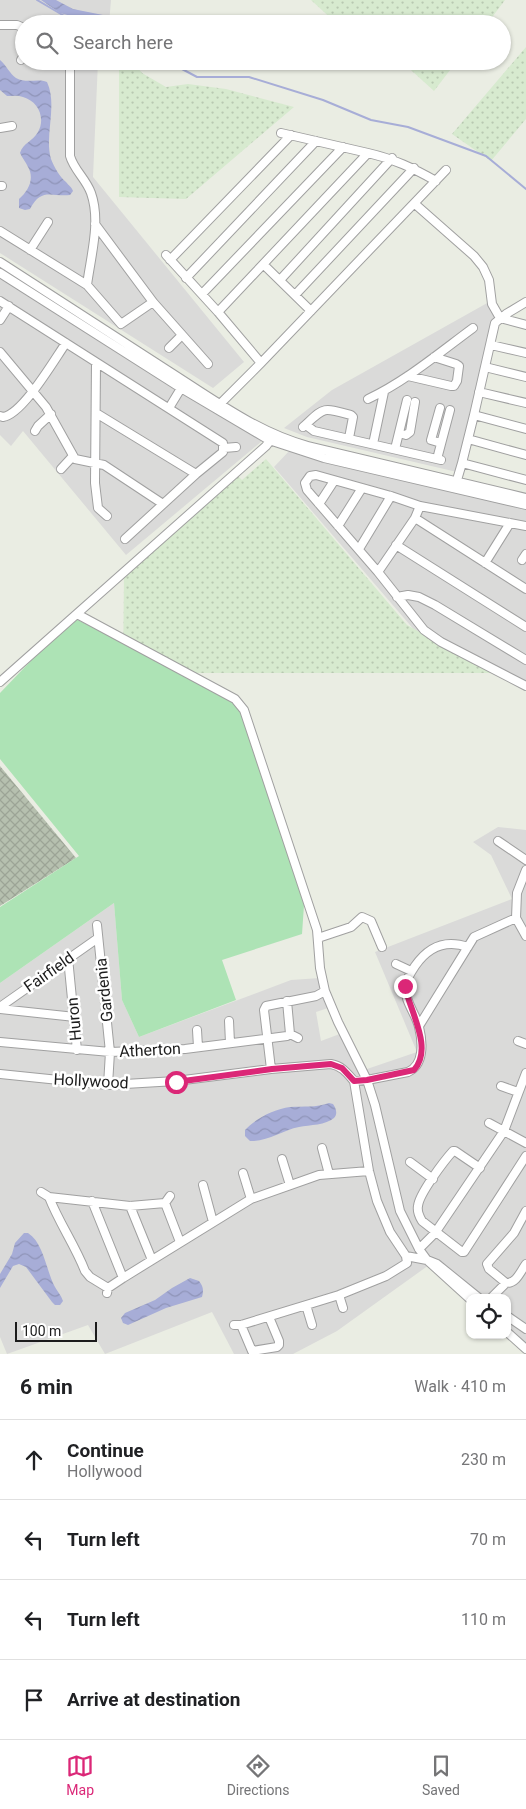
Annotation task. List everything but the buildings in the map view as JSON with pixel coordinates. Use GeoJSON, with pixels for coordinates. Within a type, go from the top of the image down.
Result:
{"type":"FeatureCollection","features":[{"type":"Feature","properties":{"kind":"street"},"geometry":{"type":"LineString","coordinates":[[0,25],[15,26]]}},
{"type":"Feature","properties":{"kind":"street"},"geometry":{"type":"LineString","coordinates":[[70,70],[70,156],[92,195],[95,224],[87,284]]}},
{"type":"Feature","properties":{"kind":"street"},"geometry":{"type":"LineString","coordinates":[[0,128],[12,126]]}},
{"type":"Feature","properties":{"kind":"street"},"geometry":{"type":"LineString","coordinates":[[281,133],[392,158],[436,181]]}},
{"type":"Feature","properties":{"kind":"street"},"geometry":{"type":"LineString","coordinates":[[261,363],[218,312],[168,258],[291,135]]}},
{"type":"Feature","properties":{"kind":"street"},"geometry":{"type":"LineString","coordinates":[[186,278],[316,141]]}},
{"type":"Feature","properties":{"kind":"street"},"geometry":{"type":"LineString","coordinates":[[202,294],[343,147]]}},
{"type":"Feature","properties":{"kind":"street"},"geometry":{"type":"LineString","coordinates":[[218,312],[368,153]]}},
{"type":"Feature","properties":{"kind":"street"},"geometry":{"type":"LineString","coordinates":[[280,280],[392,158]]}},
{"type":"Feature","properties":{"kind":"street"},"geometry":{"type":"LineString","coordinates":[[295,295],[414,168]]}},
{"type":"Feature","properties":{"kind":"street"},"geometry":{"type":"LineString","coordinates":[[218,406],[446,170]]}},
{"type":"Feature","properties":{"kind":"street"},"geometry":{"type":"LineString","coordinates":[[415,204],[468,250],[483,268],[489,280],[492,304],[500,318],[526,325]]}},
{"type":"Feature","properties":{"kind":"street"},"geometry":{"type":"LineString","coordinates":[[30,250],[48,222]]}},
{"type":"Feature","properties":{"kind":"street"},"geometry":{"type":"LineString","coordinates":[[95,224],[153,302],[208,364]]}},
{"type":"Feature","properties":{"kind":"street"},"geometry":{"type":"LineString","coordinates":[[0,231],[87,284],[121,324],[153,302]]}},
{"type":"Feature","properties":{"kind":"street"},"geometry":{"type":"LineString","coordinates":[[0,262],[183,385]]}},
{"type":"Feature","properties":{"kind":"street"},"geometry":{"type":"LineString","coordinates":[[264,265],[311,311]]}},
{"type":"Feature","properties":{"kind":"street"},"geometry":{"type":"LineString","coordinates":[[0,273],[269,436],[294,442],[324,458],[526,505]]}},
{"type":"Feature","properties":{"kind":"street"},"geometry":{"type":"LineString","coordinates":[[0,301],[223,443],[223,452],[196,474],[126,539]]}},
{"type":"Feature","properties":{"kind":"street"},"geometry":{"type":"LineString","coordinates":[[457,480],[496,323],[500,318],[526,302]]}},
{"type":"Feature","properties":{"kind":"street"},"geometry":{"type":"LineString","coordinates":[[0,320],[9,306]]}},
{"type":"Feature","properties":{"kind":"street"},"geometry":{"type":"LineString","coordinates":[[368,399],[384,392],[408,376],[473,328]]}},
{"type":"Feature","properties":{"kind":"street"},"geometry":{"type":"LineString","coordinates":[[169,348],[182,335]]}},
{"type":"Feature","properties":{"kind":"street"},"geometry":{"type":"LineString","coordinates":[[0,416],[3,417],[10,414],[33,391],[66,343]]}},
{"type":"Feature","properties":{"kind":"street"},"geometry":{"type":"LineString","coordinates":[[491,345],[526,353]]}},
{"type":"Feature","properties":{"kind":"street"},"geometry":{"type":"LineString","coordinates":[[0,352],[51,414],[73,456],[80,461],[104,466],[163,504]]}},
{"type":"Feature","properties":{"kind":"street"},"geometry":{"type":"LineString","coordinates":[[408,376],[454,386],[457,381],[459,366],[434,357]]}},
{"type":"Feature","properties":{"kind":"street"},"geometry":{"type":"LineString","coordinates":[[96,363],[96,503],[98,508],[107,516]]}},
{"type":"Feature","properties":{"kind":"street"},"geometry":{"type":"LineString","coordinates":[[485,367],[526,377]]}},
{"type":"Feature","properties":{"kind":"street"},"geometry":{"type":"LineString","coordinates":[[170,408],[183,385]]}},
{"type":"Feature","properties":{"kind":"street"},"geometry":{"type":"LineString","coordinates":[[373,444],[384,392]]}},
{"type":"Feature","properties":{"kind":"street"},"geometry":{"type":"LineString","coordinates":[[479,392],[526,403]]}},
{"type":"Feature","properties":{"kind":"street"},"geometry":{"type":"LineString","coordinates":[[395,449],[399,433],[406,435],[410,432],[411,401]]}},
{"type":"Feature","properties":{"kind":"street"},"geometry":{"type":"LineString","coordinates":[[349,438],[353,420],[351,414],[326,409],[305,426],[316,432],[439,460],[441,443],[451,410],[438,408],[431,440],[441,443]]}},
{"type":"Feature","properties":{"kind":"street"},"geometry":{"type":"LineString","coordinates":[[96,413],[196,474]]}},
{"type":"Feature","properties":{"kind":"street"},"geometry":{"type":"LineString","coordinates":[[35,431],[51,414]]}},
{"type":"Feature","properties":{"kind":"street"},"geometry":{"type":"LineString","coordinates":[[474,414],[526,429]]}},
{"type":"Feature","properties":{"kind":"street"},"geometry":{"type":"LineString","coordinates":[[309,449],[316,432]]}},
{"type":"Feature","properties":{"kind":"street"},"geometry":{"type":"LineString","coordinates":[[0,682],[266,446],[269,436]]}},
{"type":"Feature","properties":{"kind":"street"},"geometry":{"type":"LineString","coordinates":[[468,439],[526,455]]}},
{"type":"Feature","properties":{"kind":"street"},"geometry":{"type":"LineString","coordinates":[[224,448],[236,448]]}},
{"type":"Feature","properties":{"kind":"street"},"geometry":{"type":"LineString","coordinates":[[309,449],[457,480],[526,498]]}},
{"type":"Feature","properties":{"kind":"street"},"geometry":{"type":"LineString","coordinates":[[61,469],[73,456]]}},
{"type":"Feature","properties":{"kind":"street"},"geometry":{"type":"LineString","coordinates":[[462,463],[526,480]]}},
{"type":"Feature","properties":{"kind":"street"},"geometry":{"type":"LineString","coordinates":[[526,526],[420,506],[391,496],[312,475],[305,481],[305,487],[359,549],[424,630],[526,686]]}},
{"type":"Feature","properties":{"kind":"street"},"geometry":{"type":"LineString","coordinates":[[319,504],[334,481]]}},
{"type":"Feature","properties":{"kind":"street"},"geometry":{"type":"LineString","coordinates":[[338,526],[362,488]]}},
{"type":"Feature","properties":{"kind":"street"},"geometry":{"type":"LineString","coordinates":[[359,549],[391,496]]}},
{"type":"Feature","properties":{"kind":"street"},"geometry":{"type":"LineString","coordinates":[[378,572],[415,518],[420,506]]}},
{"type":"Feature","properties":{"kind":"street"},"geometry":{"type":"LineString","coordinates":[[415,518],[526,589]]}},
{"type":"Feature","properties":{"kind":"street"},"geometry":{"type":"LineString","coordinates":[[485,564],[510,523]]}},
{"type":"Feature","properties":{"kind":"street"},"geometry":{"type":"LineString","coordinates":[[396,545],[526,627]]}},
{"type":"Feature","properties":{"kind":"street"},"geometry":{"type":"LineString","coordinates":[[397,597],[408,594],[435,605],[526,660]]}},
{"type":"Feature","properties":{"kind":"street"},"geometry":{"type":"LineString","coordinates":[[77,614],[235,699],[244,710],[317,930],[320,968],[325,991],[367,1080],[375,1104],[398,1205],[419,1249],[427,1260],[466,1295]]}},
{"type":"Feature","properties":{"kind":"street"},"geometry":{"type":"LineString","coordinates":[[498,841],[526,860]]}},
{"type":"Feature","properties":{"kind":"street"},"geometry":{"type":"LineString","coordinates":[[526,870],[517,894],[516,918],[526,936]]}},
{"type":"Feature","properties":{"kind":"street"},"geometry":{"type":"LineString","coordinates":[[318,938],[351,926],[362,917],[371,922],[382,947]]}},
{"type":"Feature","properties":{"kind":"street"},"geometry":{"type":"LineString","coordinates":[[419,1026],[474,937],[516,918]]}},
{"type":"Feature","properties":{"kind":"street","name":"Gardenia"},"geometry":{"type":"LineString","coordinates":[[97,925],[110,1052],[108,1085]]}},
{"type":"Feature","properties":{"kind":"street","name":"Fairfield"},"geometry":{"type":"LineString","coordinates":[[0,1008],[98,938]]}},
{"type":"Feature","properties":{"kind":"street"},"geometry":{"type":"LineString","coordinates":[[269,1317],[280,1345],[252,1351],[238,1325],[339,1295],[386,1276],[407,1263],[406,1256],[390,1232],[380,1211],[370,1171],[354,1081],[414,1070],[418,1065],[421,1052],[419,1026],[410,1008],[405,986],[411,971],[421,957],[434,947],[444,944],[455,944],[468,947]]}},
{"type":"Feature","properties":{"kind":"street","name":"Huron"},"geometry":{"type":"LineString","coordinates":[[68,958],[77,1050]]}},
{"type":"Feature","properties":{"kind":"street"},"geometry":{"type":"LineString","coordinates":[[396,964],[411,971]]}},
{"type":"Feature","properties":{"kind":"street"},"geometry":{"type":"LineString","coordinates":[[272,1069],[264,1010],[266,1006],[316,996],[325,991]]}},
{"type":"Feature","properties":{"kind":"street"},"geometry":{"type":"LineString","coordinates":[[287,1001],[290,1034],[298,1038]]}},
{"type":"Feature","properties":{"kind":"street"},"geometry":{"type":"LineString","coordinates":[[0,1008],[75,1016]]}},
{"type":"Feature","properties":{"kind":"street"},"geometry":{"type":"LineString","coordinates":[[229,1020],[230,1043]]}},
{"type":"Feature","properties":{"kind":"street"},"geometry":{"type":"LineString","coordinates":[[196,1030],[198,1047]]}},
{"type":"Feature","properties":{"kind":"street","name":"Atherton"},"geometry":{"type":"LineString","coordinates":[[0,1042],[110,1052],[198,1047],[287,1036],[290,1034]]}},
{"type":"Feature","properties":{"kind":"street","name":"Hollywood"},"geometry":{"type":"LineString","coordinates":[[0,1074],[108,1085],[176,1082],[272,1069],[331,1064],[342,1068],[354,1081]]}},
{"type":"Feature","properties":{"kind":"street"},"geometry":{"type":"LineString","coordinates":[[419,1249],[434,1233],[504,1132],[526,1073]]}},
{"type":"Feature","properties":{"kind":"street"},"geometry":{"type":"LineString","coordinates":[[501,1086],[518,1092]]}},
{"type":"Feature","properties":{"kind":"street"},"geometry":{"type":"LineString","coordinates":[[489,1123],[526,1143]]}},
{"type":"Feature","properties":{"kind":"street"},"geometry":{"type":"LineString","coordinates":[[322,1148],[329,1174]]}},
{"type":"Feature","properties":{"kind":"street"},"geometry":{"type":"LineString","coordinates":[[480,1168],[454,1150],[420,1199],[418,1210],[422,1222],[434,1233],[464,1252],[526,1156]]}},
{"type":"Feature","properties":{"kind":"street"},"geometry":{"type":"LineString","coordinates":[[282,1159],[290,1185]]}},
{"type":"Feature","properties":{"kind":"street"},"geometry":{"type":"LineString","coordinates":[[410,1162],[433,1179]]}},
{"type":"Feature","properties":{"kind":"street"},"geometry":{"type":"LineString","coordinates":[[49,1197],[55,1213],[66,1229],[85,1272],[108,1290],[123,1278],[251,1199],[313,1177],[370,1171]]}},
{"type":"Feature","properties":{"kind":"street"},"geometry":{"type":"LineString","coordinates":[[243,1173],[251,1199]]}},
{"type":"Feature","properties":{"kind":"street"},"geometry":{"type":"LineString","coordinates":[[203,1185],[213,1222]]}},
{"type":"Feature","properties":{"kind":"street"},"geometry":{"type":"LineString","coordinates":[[41,1192],[49,1197],[130,1206],[168,1199],[180,1242]]}},
{"type":"Feature","properties":{"kind":"street"},"geometry":{"type":"LineString","coordinates":[[92,1201],[123,1278]]}},
{"type":"Feature","properties":{"kind":"street"},"geometry":{"type":"LineString","coordinates":[[130,1206],[152,1260]]}},
{"type":"Feature","properties":{"kind":"street"},"geometry":{"type":"LineString","coordinates":[[506,1283],[489,1269],[487,1264],[514,1233],[526,1210]]}},
{"type":"Feature","properties":{"kind":"street"},"geometry":{"type":"LineString","coordinates":[[406,1256],[427,1260],[445,1269],[473,1294]]}},
{"type":"Feature","properties":{"kind":"street"},"geometry":{"type":"LineString","coordinates":[[495,1294],[506,1283],[511,1283],[515,1280],[526,1264]]}},
{"type":"Feature","properties":{"kind":"street"},"geometry":{"type":"LineString","coordinates":[[339,1295],[343,1308]]}},
{"type":"Feature","properties":{"kind":"street"},"geometry":{"type":"LineString","coordinates":[[306,1305],[312,1325]]}},
{"type":"Feature","properties":{"kind":"street"},"geometry":{"type":"LineString","coordinates":[[511,1319],[526,1328]]}},
{"type":"Feature","properties":{"kind":"street"},"geometry":{"type":"LineString","coordinates":[[511,1336],[526,1349]]}},
{"type":"Feature","properties":{"kind":"shaded area"},"geometry":{"type":"Polygon","coordinates":[[[0,0],[111,0],[110,15],[15,15],[15,70],[98,70],[93,177],[244,362],[213,388],[0,253],[0,0]]]}},
{"type":"Feature","properties":{"kind":"shaded area"},"geometry":{"type":"Polygon","coordinates":[[[311,0],[505,0],[494,15],[327,15],[311,0]]]}},
{"type":"Feature","properties":{"kind":"shaded area"},"geometry":{"type":"Polygon","coordinates":[[[526,47],[526,119],[491,161],[452,134],[506,70],[511,70],[511,65],[526,47]]]}},
{"type":"Feature","properties":{"kind":"shaded area"},"geometry":{"type":"Polygon","coordinates":[[[119,70],[140,70],[166,87],[188,84],[226,89],[294,107],[186,199],[119,197],[119,70]]]}},
{"type":"Feature","properties":{"kind":"shaded area"},"geometry":{"type":"Polygon","coordinates":[[[411,70],[450,70],[434,91],[411,70]]]}},
{"type":"Feature","properties":{"kind":"shaded area"},"geometry":{"type":"Polygon","coordinates":[[[0,269],[268,436],[126,555],[23,431],[11,446],[0,435],[0,269]]]}},
{"type":"Feature","properties":{"kind":"shaded area"},"geometry":{"type":"Polygon","coordinates":[[[489,302],[496,314],[457,472],[307,437],[284,428],[332,390],[489,302]]]}},
{"type":"Feature","properties":{"kind":"shaded area"},"geometry":{"type":"Polygon","coordinates":[[[291,449],[526,504],[526,691],[416,632],[274,467],[291,449]]]}},
{"type":"Feature","properties":{"kind":"shaded area"},"geometry":{"type":"Polygon","coordinates":[[[266,459],[407,625],[494,673],[123,673],[124,573],[236,474],[242,480],[266,459]]]}},
{"type":"Feature","properties":{"kind":"shaded area"},"geometry":{"type":"Polygon","coordinates":[[[0,766],[76,858],[0,906],[0,766]]]}},
{"type":"Feature","properties":{"kind":"shaded area"},"geometry":{"type":"Polygon","coordinates":[[[498,827],[526,830],[526,1348],[511,1335],[511,1294],[466,1295],[429,1265],[337,1331],[293,1354],[234,1354],[212,1312],[105,1354],[88,1325],[7,1354],[0,1337],[0,983],[114,903],[122,1000],[139,1037],[291,980],[320,978],[328,1008],[316,1012],[321,1041],[345,1032],[367,1069],[417,1052],[375,952],[512,899],[491,855],[473,842],[498,827]]]}},
{"type":"Feature","properties":{"kind":"green space"},"geometry":{"type":"Polygon","coordinates":[[[76,619],[229,698],[239,707],[304,905],[302,934],[222,960],[236,1000],[139,1037],[122,1000],[114,903],[0,983],[0,907],[79,856],[0,759],[0,693],[47,644],[76,619]]]}},
{"type":"Feature","properties":{"kind":"water"},"geometry":{"type":"Polygon","coordinates":[[[41,0],[56,0],[73,9],[103,15],[67,15],[60,13],[41,0]]]}},
{"type":"Feature","properties":{"kind":"water"},"geometry":{"type":"Polygon","coordinates":[[[0,60],[20,80],[47,82],[51,101],[49,150],[51,159],[59,175],[73,191],[70,195],[43,195],[34,202],[30,209],[25,210],[19,208],[19,199],[28,189],[31,176],[20,153],[23,147],[38,132],[41,116],[33,102],[19,96],[7,96],[0,90],[0,60]]]}},
{"type":"Feature","properties":{"kind":"water"},"geometry":{"type":"Polygon","coordinates":[[[333,1104],[336,1113],[334,1118],[327,1122],[299,1127],[256,1141],[250,1141],[245,1136],[245,1130],[249,1126],[271,1112],[290,1107],[333,1104]]]}},
{"type":"Feature","properties":{"kind":"water"},"geometry":{"type":"Polygon","coordinates":[[[24,1233],[28,1233],[38,1243],[52,1280],[63,1301],[60,1305],[55,1305],[52,1302],[26,1267],[19,1264],[13,1266],[0,1288],[0,1274],[12,1254],[15,1243],[24,1233]]]}},
{"type":"Feature","properties":{"kind":"water"},"geometry":{"type":"Polygon","coordinates":[[[190,1278],[199,1281],[203,1290],[202,1297],[166,1308],[128,1325],[123,1323],[121,1318],[125,1313],[155,1300],[190,1278]]]}},
{"type":"Feature","properties":{"kind":"waterway"},"geometry":{"type":"LineString","coordinates":[[37,0],[63,15]]}},
{"type":"Feature","properties":{"kind":"waterway"},"geometry":{"type":"LineString","coordinates":[[184,70],[197,77],[249,77],[323,100],[371,120],[408,127],[486,156],[526,189]]}},
{"type":"Feature","properties":{"kind":"route"},"geometry":{"type":"LineString","coordinates":[[176,1082],[272,1069],[331,1064],[342,1068],[354,1081],[414,1070],[420,1059],[421,1043],[419,1026],[410,1008],[405,986]]}}]}
